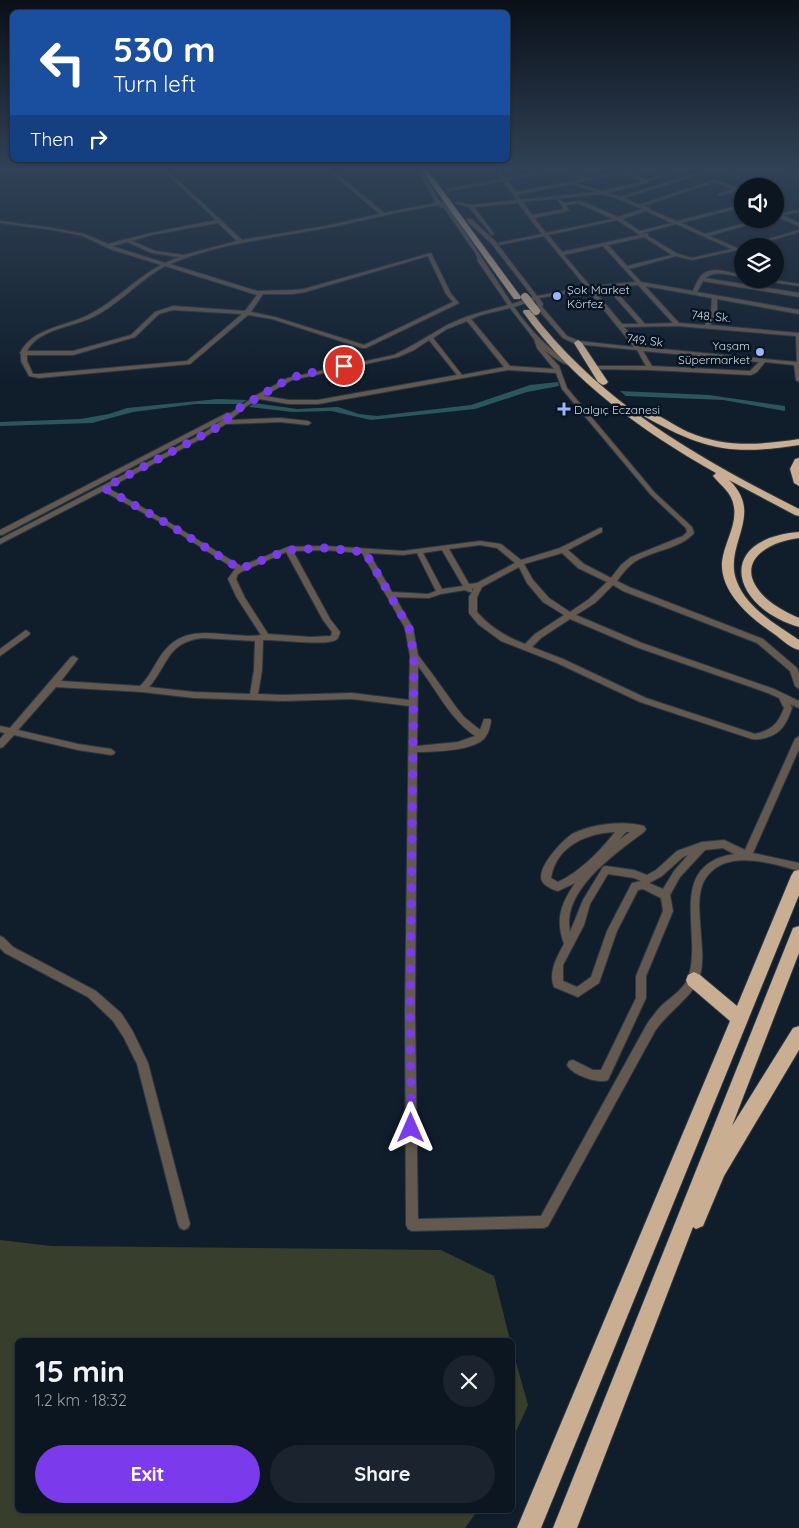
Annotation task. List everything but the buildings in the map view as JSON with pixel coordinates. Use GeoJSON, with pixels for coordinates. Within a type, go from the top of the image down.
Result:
{"type":"FeatureCollection","features":[{"type":"Feature","properties":{"kind":"highway"},"geometry":{"type":"LineString","coordinates":[[476,239],[521,297],[534,309],[558,340],[603,382],[639,410],[712,457],[799,504]]}},
{"type":"Feature","properties":{"kind":"highway"},"geometry":{"type":"LineString","coordinates":[[482,239],[521,297]]}},
{"type":"Feature","properties":{"kind":"highway"},"geometry":{"type":"LineString","coordinates":[[534,309],[572,365],[614,401],[715,473],[729,486],[736,496],[740,507],[726,568],[731,583],[740,597],[753,611],[799,646]]}},
{"type":"Feature","properties":{"kind":"highway"},"geometry":{"type":"LineString","coordinates":[[575,342],[603,382]]}},
{"type":"Feature","properties":{"kind":"highway"},"geometry":{"type":"LineString","coordinates":[[639,410],[692,439],[712,445],[749,449],[799,442]]}},
{"type":"Feature","properties":{"kind":"highway"},"geometry":{"type":"LineString","coordinates":[[657,431],[723,473],[799,513]]}},
{"type":"Feature","properties":{"kind":"highway"},"geometry":{"type":"LineString","coordinates":[[799,461],[795,469],[799,483]]}},
{"type":"Feature","properties":{"kind":"highway"},"geometry":{"type":"LineString","coordinates":[[799,535],[779,537],[764,543],[751,553],[746,564],[746,575],[751,588],[762,602],[778,613],[799,623]]}},
{"type":"Feature","properties":{"kind":"highway"},"geometry":{"type":"LineString","coordinates":[[529,1528],[798,876]]}},
{"type":"Feature","properties":{"kind":"highway"},"geometry":{"type":"LineString","coordinates":[[565,1528],[799,933]]}},
{"type":"Feature","properties":{"kind":"highway"},"geometry":{"type":"LineString","coordinates":[[694,980],[740,1019]]}},
{"type":"Feature","properties":{"kind":"highway"},"geometry":{"type":"LineString","coordinates":[[581,1486],[718,1169],[799,1034]]}},
{"type":"Feature","properties":{"kind":"street"},"geometry":{"type":"LineString","coordinates":[[23,353],[73,353],[133,336],[157,313],[167,308],[247,313],[273,318],[364,347],[456,303],[449,294],[429,254],[305,290],[261,293],[162,265],[93,239]]}},
{"type":"Feature","properties":{"kind":"street"},"geometry":{"type":"LineString","coordinates":[[107,246],[130,239]]}},
{"type":"Feature","properties":{"kind":"street"},"geometry":{"type":"LineString","coordinates":[[255,239],[183,256],[162,265],[93,315],[40,335],[25,347],[22,358],[31,375],[39,376],[188,363],[247,313],[261,293]]}},
{"type":"Feature","properties":{"kind":"street"},"geometry":{"type":"LineString","coordinates":[[465,239],[536,338],[556,357],[572,365]]}},
{"type":"Feature","properties":{"kind":"street"},"geometry":{"type":"LineString","coordinates":[[490,239],[536,298],[534,309],[539,307],[565,338],[575,342]]}},
{"type":"Feature","properties":{"kind":"street"},"geometry":{"type":"LineString","coordinates":[[497,239],[530,283],[543,295]]}},
{"type":"Feature","properties":{"kind":"street"},"geometry":{"type":"LineString","coordinates":[[501,244],[524,239]]}},
{"type":"Feature","properties":{"kind":"street"},"geometry":{"type":"LineString","coordinates":[[549,239],[588,288],[622,326],[640,350],[650,368]]}},
{"type":"Feature","properties":{"kind":"street"},"geometry":{"type":"LineString","coordinates":[[561,254],[628,239]]}},
{"type":"Feature","properties":{"kind":"street"},"geometry":{"type":"LineString","coordinates":[[653,239],[676,254],[692,259],[734,250]]}},
{"type":"Feature","properties":{"kind":"street"},"geometry":{"type":"LineString","coordinates":[[718,239],[734,245]]}},
{"type":"Feature","properties":{"kind":"street"},"geometry":{"type":"LineString","coordinates":[[127,240],[154,252],[183,256]]}},
{"type":"Feature","properties":{"kind":"street"},"geometry":{"type":"LineString","coordinates":[[605,245],[677,324]]}},
{"type":"Feature","properties":{"kind":"street"},"geometry":{"type":"LineString","coordinates":[[626,268],[676,254]]}},
{"type":"Feature","properties":{"kind":"street"},"geometry":{"type":"LineString","coordinates":[[694,293],[705,275],[714,272],[734,275]]}},
{"type":"Feature","properties":{"kind":"street"},"geometry":{"type":"LineString","coordinates":[[703,279],[799,295]]}},
{"type":"Feature","properties":{"kind":"street"},"geometry":{"type":"LineString","coordinates":[[0,533],[238,409],[295,377],[396,356],[467,318],[512,306],[543,295],[639,283],[799,312]]}},
{"type":"Feature","properties":{"kind":"street"},"geometry":{"type":"LineString","coordinates":[[784,283],[799,285]]}},
{"type":"Feature","properties":{"kind":"street"},"geometry":{"type":"LineString","coordinates":[[608,286],[643,325]]}},
{"type":"Feature","properties":{"kind":"street"},"geometry":{"type":"LineString","coordinates":[[708,325],[714,312],[715,297]]}},
{"type":"Feature","properties":{"kind":"street"},"geometry":{"type":"LineString","coordinates":[[467,318],[508,368]]}},
{"type":"Feature","properties":{"kind":"street","name":"748. Sk."},"geometry":{"type":"LineString","coordinates":[[622,326],[708,325],[799,335]]}},
{"type":"Feature","properties":{"kind":"street"},"geometry":{"type":"LineString","coordinates":[[799,335],[799,380]]}},
{"type":"Feature","properties":{"kind":"street"},"geometry":{"type":"LineString","coordinates":[[430,338],[460,376]]}},
{"type":"Feature","properties":{"kind":"street"},"geometry":{"type":"LineString","coordinates":[[527,648],[538,636],[592,601],[612,582],[624,566],[634,559],[684,538],[691,533],[689,527],[653,494],[564,388],[558,371],[537,344],[536,338]]}},
{"type":"Feature","properties":{"kind":"street","name":"749. Sk"},"geometry":{"type":"LineString","coordinates":[[575,342],[640,350],[799,363]]}},
{"type":"Feature","properties":{"kind":"street"},"geometry":{"type":"LineString","coordinates":[[593,368],[650,368],[750,374],[764,360]]}},
{"type":"Feature","properties":{"kind":"street"},"geometry":{"type":"LineString","coordinates":[[258,397],[289,402],[318,402],[508,368],[558,371]]}},
{"type":"Feature","properties":{"kind":"street"},"geometry":{"type":"LineString","coordinates":[[0,542],[206,434],[225,422],[238,409]]}},
{"type":"Feature","properties":{"kind":"street"},"geometry":{"type":"LineString","coordinates":[[225,422],[280,420],[308,423]]}},
{"type":"Feature","properties":{"kind":"street"},"geometry":{"type":"LineString","coordinates":[[104,488],[174,527],[240,569]]}},
{"type":"Feature","properties":{"kind":"street"},"geometry":{"type":"LineString","coordinates":[[390,594],[429,596],[467,586],[479,585],[520,563],[563,550],[600,530]]}},
{"type":"Feature","properties":{"kind":"street"},"geometry":{"type":"LineString","coordinates":[[254,696],[263,638],[232,580],[235,572],[288,550],[325,548],[403,553],[480,543],[499,546],[520,563],[530,581],[546,600],[571,616],[799,705]]}},
{"type":"Feature","properties":{"kind":"street"},"geometry":{"type":"LineString","coordinates":[[444,547],[473,597]]}},
{"type":"Feature","properties":{"kind":"street"},"geometry":{"type":"LineString","coordinates":[[142,689],[152,678],[165,652],[184,638],[198,636],[318,641],[334,638],[336,632],[288,550]]}},
{"type":"Feature","properties":{"kind":"street"},"geometry":{"type":"LineString","coordinates":[[563,550],[581,566],[612,582],[648,598],[760,641],[794,670],[799,686]]}},
{"type":"Feature","properties":{"kind":"street"},"geometry":{"type":"LineString","coordinates":[[419,551],[440,592]]}},
{"type":"Feature","properties":{"kind":"street"},"geometry":{"type":"LineString","coordinates":[[365,552],[409,628],[414,656],[410,1001],[412,1225],[544,1222],[656,1019],[694,980],[697,963],[694,910],[698,884],[704,872],[718,861],[738,856],[747,856],[764,858],[798,876]]}},
{"type":"Feature","properties":{"kind":"street"},"geometry":{"type":"LineString","coordinates":[[479,585],[473,597],[473,613],[481,622],[504,639],[643,700],[756,737],[768,734],[782,724],[788,708],[782,697]]}},
{"type":"Feature","properties":{"kind":"street"},"geometry":{"type":"LineString","coordinates":[[0,653],[26,633]]}},
{"type":"Feature","properties":{"kind":"street"},"geometry":{"type":"LineString","coordinates":[[414,656],[459,720],[482,736]]}},
{"type":"Feature","properties":{"kind":"street"},"geometry":{"type":"LineString","coordinates":[[0,745],[74,659]]}},
{"type":"Feature","properties":{"kind":"street"},"geometry":{"type":"LineString","coordinates":[[54,684],[142,689],[194,695],[283,698],[342,696],[412,702]]}},
{"type":"Feature","properties":{"kind":"street"},"geometry":{"type":"LineString","coordinates":[[413,748],[453,746],[475,742],[482,736],[487,721]]}},
{"type":"Feature","properties":{"kind":"street"},"geometry":{"type":"LineString","coordinates":[[0,729],[9,733],[111,752]]}},
{"type":"Feature","properties":{"kind":"street"},"geometry":{"type":"LineString","coordinates":[[747,856],[799,739]]}},
{"type":"Feature","properties":{"kind":"street"},"geometry":{"type":"LineString","coordinates":[[569,944],[564,925],[567,904],[581,881],[614,849],[640,829],[624,827],[583,832],[566,844],[548,866],[546,880],[558,887],[579,876],[610,846],[624,827]]}},
{"type":"Feature","properties":{"kind":"street"},"geometry":{"type":"LineString","coordinates":[[665,895],[644,886],[635,886],[613,927],[595,980],[578,992],[558,984],[558,965],[586,904],[606,870],[647,878],[659,873],[680,854],[702,846],[724,844],[747,856]]}},
{"type":"Feature","properties":{"kind":"street"},"geometry":{"type":"LineString","coordinates":[[573,1065],[592,1075],[604,1076],[642,998],[641,976],[668,911],[665,895],[677,874],[702,846]]}},
{"type":"Feature","properties":{"kind":"street"},"geometry":{"type":"LineString","coordinates":[[0,941],[9,950],[92,994],[117,1017],[142,1062],[184,1224]]}},
{"type":"Feature","properties":{"kind":"shaded area"},"geometry":{"type":"Polygon","coordinates":[[[558,382],[559,386],[527,392],[475,409],[371,420],[331,411],[293,412],[249,407],[254,403],[297,409],[338,407],[359,414],[377,416],[471,405],[530,385],[558,382]]]}},
{"type":"Feature","properties":{"kind":"shaded area"},"geometry":{"type":"Polygon","coordinates":[[[620,391],[709,395],[785,406],[785,411],[723,400],[626,396],[620,391]]]}},
{"type":"Feature","properties":{"kind":"shaded area"},"geometry":{"type":"Polygon","coordinates":[[[218,399],[247,400],[241,404],[196,404],[133,412],[92,423],[0,426],[0,422],[80,419],[109,414],[127,408],[218,399]]]}},
{"type":"Feature","properties":{"kind":"shaded area"},"geometry":{"type":"Polygon","coordinates":[[[0,1240],[51,1246],[441,1250],[494,1276],[510,1338],[15,1338],[15,1513],[476,1513],[465,1528],[0,1528],[0,1240]]]}},
{"type":"Feature","properties":{"kind":"shaded area"},"geometry":{"type":"Polygon","coordinates":[[[515,1359],[528,1405],[515,1434],[515,1359]]]}},
{"type":"Feature","properties":{"kind":"place","name":"Şok Market Körfez"},"geometry":{"type":"Point","coordinates":[557,296]}},
{"type":"Feature","properties":{"kind":"place","name":"Yaşam Süpermarket"},"geometry":{"type":"Point","coordinates":[760,352]}},
{"type":"Feature","properties":{"kind":"place","name":"Dalgıç Eczanesi"},"geometry":{"type":"Point","coordinates":[564,409]}},
{"type":"Feature","properties":{"kind":"route"},"geometry":{"type":"LineString","coordinates":[[344,366],[300,375],[285,381],[238,409],[218,427],[104,488],[168,524],[240,569],[288,550],[325,548],[365,552],[409,628],[414,656],[410,1010],[411,1128]]}}]}
